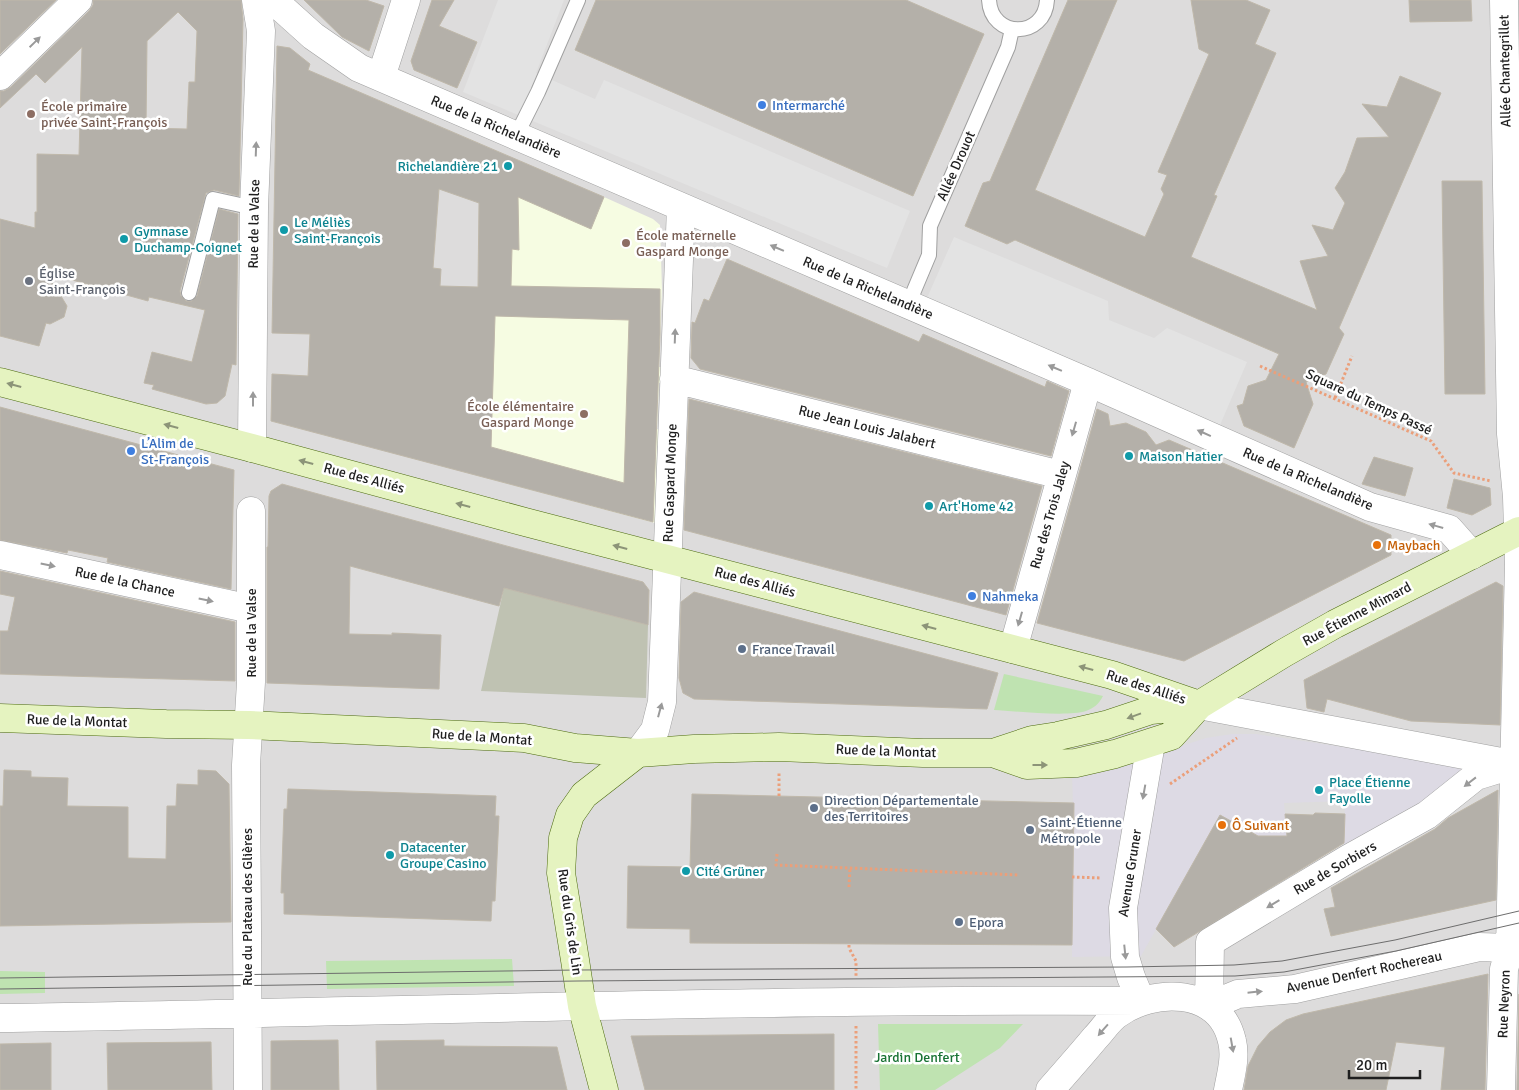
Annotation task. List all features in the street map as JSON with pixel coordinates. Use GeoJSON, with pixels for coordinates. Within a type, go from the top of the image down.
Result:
{"type":"FeatureCollection","features":[{"type":"Feature","properties":{"kind":"main road","name":"Rue des Alliés"},"geometry":{"type":"LineString","coordinates":[[0,382],[1112,675],[1199,705]]}},
{"type":"Feature","properties":{"kind":"main road","name":"Rue Étienne Mimard"},"geometry":{"type":"LineString","coordinates":[[1199,705],[1222,689],[1335,624],[1519,531]]}},
{"type":"Feature","properties":{"kind":"main road","name":"Rue de la Montat"},"geometry":{"type":"LineString","coordinates":[[993,753],[1027,765],[1076,763],[1098,759],[1171,736],[1199,705]]}},
{"type":"Feature","properties":{"kind":"main road","name":"Rue de la Montat"},"geometry":{"type":"LineString","coordinates":[[0,718],[249,725],[524,738],[575,748],[638,753],[694,748],[779,747],[922,753],[993,753],[1032,740],[1106,725],[1151,710],[1199,705]]}},
{"type":"Feature","properties":{"kind":"main road","name":"Rue du Gris de Lin"},"geometry":{"type":"LineString","coordinates":[[604,1090],[582,1006],[561,873],[563,838],[570,815],[584,795],[638,753]]}},
{"type":"Feature","properties":{"kind":"street"},"geometry":{"type":"LineString","coordinates":[[0,76],[78,0]]}},
{"type":"Feature","properties":{"kind":"street","name":"Rue de la Valse"},"geometry":{"type":"LineString","coordinates":[[252,448],[254,208],[261,31],[256,0]]}},
{"type":"Feature","properties":{"kind":"street","name":"Rue de la Richelandière"},"geometry":{"type":"LineString","coordinates":[[272,0],[314,36],[359,68],[1088,382],[1370,507],[1449,529],[1472,555]]}},
{"type":"Feature","properties":{"kind":"street"},"geometry":{"type":"LineString","coordinates":[[381,77],[406,0]]}},
{"type":"Feature","properties":{"kind":"street","name":"Allée Chantegrillet"},"geometry":{"type":"LineString","coordinates":[[1504,0],[1511,434],[1519,531],[1517,764]]}},
{"type":"Feature","properties":{"kind":"street","name":"Rue Gaspard Monge"},"geometry":{"type":"LineString","coordinates":[[638,753],[655,730],[662,702],[680,207]]}},
{"type":"Feature","properties":{"kind":"street","name":"Rue Jean Louis Jalabert"},"geometry":{"type":"LineString","coordinates":[[674,379],[1061,475]]}},
{"type":"Feature","properties":{"kind":"street","name":"Rue des Trois Jaley"},"geometry":{"type":"LineString","coordinates":[[1013,649],[1088,382]]}},
{"type":"Feature","properties":{"kind":"street","name":"Rue de la Valse"},"geometry":{"type":"LineString","coordinates":[[249,725],[251,511]]}},
{"type":"Feature","properties":{"kind":"street","name":"Rue de la Chance"},"geometry":{"type":"LineString","coordinates":[[0,555],[251,609]]}},
{"type":"Feature","properties":{"kind":"street","name":"Rue des Alliés"},"geometry":{"type":"LineString","coordinates":[[1199,705],[1517,764]]}},
{"type":"Feature","properties":{"kind":"street","name":"Rue du Plateau des Glières"},"geometry":{"type":"LineString","coordinates":[[248,1090],[246,765],[249,725]]}},
{"type":"Feature","properties":{"kind":"street","name":"Avenue Gruner"},"geometry":{"type":"LineString","coordinates":[[1142,1001],[1124,957],[1124,908],[1151,743]]}},
{"type":"Feature","properties":{"kind":"street","name":"Rue Neyron"},"geometry":{"type":"LineString","coordinates":[[1501,1090],[1504,969],[1514,950],[1517,764]]}},
{"type":"Feature","properties":{"kind":"street","name":"Rue de Sorbiers"},"geometry":{"type":"LineString","coordinates":[[1209,1006],[1210,942],[1426,815],[1476,776],[1517,764]]}},
{"type":"Feature","properties":{"kind":"street","name":"Avenue Denfert Rochereau"},"geometry":{"type":"LineString","coordinates":[[1209,1006],[1238,994],[1295,989],[1479,947],[1514,950]]}},
{"type":"Feature","properties":{"kind":"street"},"geometry":{"type":"LineString","coordinates":[[0,1018],[582,1006],[1142,1001],[1170,995],[1192,998],[1209,1006],[1224,1020],[1232,1040],[1234,1057],[1228,1090]]}},
{"type":"Feature","properties":{"kind":"street"},"geometry":{"type":"LineString","coordinates":[[1050,1090],[1116,1016],[1142,1001]]}},
{"type":"Feature","properties":{"kind":"lane"},"geometry":{"type":"LineString","coordinates":[[516,136],[538,92],[578,0]]}},
{"type":"Feature","properties":{"kind":"lane"},"geometry":{"type":"LineString","coordinates":[[989,0],[994,17],[1002,25],[1021,30],[1030,28],[1038,23],[1047,8],[1047,0]]}},
{"type":"Feature","properties":{"kind":"lane","name":"Allée Drouot"},"geometry":{"type":"LineString","coordinates":[[908,305],[929,255],[930,226],[1008,47],[1012,29]]}},
{"type":"Feature","properties":{"kind":"lane"},"geometry":{"type":"LineString","coordinates":[[189,292],[213,199],[254,208]]}},
{"type":"Feature","properties":{"kind":"path"},"geometry":{"type":"LineString","coordinates":[[1335,398],[1352,356]]}},
{"type":"Feature","properties":{"kind":"path","name":"Square du Temps Passé"},"geometry":{"type":"LineString","coordinates":[[1260,366],[1431,441],[1454,473],[1516,486]]}},
{"type":"Feature","properties":{"kind":"path"},"geometry":{"type":"LineString","coordinates":[[777,854],[776,865],[1019,875]]}},
{"type":"Feature","properties":{"kind":"path"},"geometry":{"type":"LineString","coordinates":[[849,887],[850,867]]}},
{"type":"Feature","properties":{"kind":"shaded area"},"geometry":{"type":"Polygon","coordinates":[[[0,0],[1519,0],[1519,1090],[0,1090],[0,0]]]}},
{"type":"Feature","properties":{"kind":"shaded area"},"geometry":{"type":"Polygon","coordinates":[[[498,0],[564,0],[536,73],[595,99],[604,80],[910,211],[887,268],[463,92],[498,0]]]}},
{"type":"Feature","properties":{"kind":"shaded area"},"geometry":{"type":"Polygon","coordinates":[[[500,172],[604,197],[653,219],[660,225],[662,289],[659,367],[661,367],[661,383],[659,383],[657,429],[660,430],[659,445],[657,446],[655,523],[490,479],[500,172]]]}},
{"type":"Feature","properties":{"kind":"shaded area"},"geometry":{"type":"Polygon","coordinates":[[[954,237],[1108,301],[1109,320],[1154,338],[1167,328],[1247,362],[1220,425],[927,298],[954,237]]]}},
{"type":"Feature","properties":{"kind":"shaded area"},"geometry":{"type":"Polygon","coordinates":[[[504,588],[648,625],[646,698],[481,691],[504,588]]]}},
{"type":"Feature","properties":{"kind":"shaded area"},"geometry":{"type":"Polygon","coordinates":[[[1232,734],[1256,734],[1468,766],[1465,778],[1344,847],[1345,801],[1284,803],[1287,836],[1245,837],[1220,816],[1141,956],[1072,957],[1072,776],[1117,767],[1206,738],[1232,734]]]}},
{"type":"Feature","properties":{"kind":"green space"},"geometry":{"type":"Polygon","coordinates":[[[1004,674],[1103,696],[1094,707],[1077,713],[1054,714],[994,710],[1004,674]]]}},
{"type":"Feature","properties":{"kind":"green space"},"geometry":{"type":"Polygon","coordinates":[[[512,959],[514,986],[327,989],[326,961],[512,959]]]}},
{"type":"Feature","properties":{"kind":"green space"},"geometry":{"type":"Polygon","coordinates":[[[0,971],[45,972],[45,993],[0,994],[0,971]]]}},
{"type":"Feature","properties":{"kind":"green space","name":"Jardin Denfert"},"geometry":{"type":"Polygon","coordinates":[[[878,1024],[1023,1024],[1000,1048],[935,1090],[880,1090],[878,1024]]]}},
{"type":"Feature","properties":{"kind":"building"},"geometry":{"type":"Polygon","coordinates":[[[0,0],[56,0],[0,54],[0,0]]]}},
{"type":"Feature","properties":{"kind":"building"},"geometry":{"type":"Polygon","coordinates":[[[93,0],[241,0],[243,19],[239,196],[214,190],[206,193],[180,291],[181,296],[186,301],[192,301],[197,296],[219,209],[238,214],[236,365],[232,364],[225,396],[217,403],[206,404],[152,389],[154,385],[144,383],[152,352],[192,362],[205,310],[149,297],[148,301],[47,273],[67,306],[64,317],[50,324],[46,323],[39,346],[0,336],[0,219],[35,228],[35,212],[37,212],[37,154],[79,155],[82,47],[45,83],[36,74],[0,108],[0,91],[11,87],[93,5],[93,0]],[[178,12],[147,41],[146,128],[187,129],[189,82],[195,82],[197,31],[178,12]]]}},
{"type":"Feature","properties":{"kind":"building"},"geometry":{"type":"Polygon","coordinates":[[[304,0],[366,0],[384,6],[369,51],[342,37],[304,0]]]}},
{"type":"Feature","properties":{"kind":"building"},"geometry":{"type":"Polygon","coordinates":[[[432,0],[454,0],[439,26],[477,42],[457,88],[414,70],[411,61],[432,0]]]}},
{"type":"Feature","properties":{"kind":"building"},"geometry":{"type":"Polygon","coordinates":[[[596,0],[906,0],[984,34],[913,196],[575,50],[596,0]]]}},
{"type":"Feature","properties":{"kind":"building"},"geometry":{"type":"Polygon","coordinates":[[[1068,0],[1117,0],[1035,190],[1145,237],[1164,194],[1161,189],[1167,175],[1158,172],[1209,54],[1199,49],[1191,0],[1246,0],[1270,10],[1255,44],[1276,53],[1214,195],[1217,196],[1191,257],[1317,310],[1300,261],[1328,256],[1312,225],[1333,230],[1345,203],[1335,188],[1345,172],[1357,138],[1389,137],[1362,104],[1387,107],[1400,76],[1441,93],[1339,328],[1344,334],[1326,374],[1306,382],[1313,404],[1294,448],[1244,426],[1237,406],[1243,404],[1248,386],[1266,380],[1279,354],[1015,240],[1007,244],[965,226],[983,183],[990,181],[1068,0]]]}},
{"type":"Feature","properties":{"kind":"building"},"geometry":{"type":"Polygon","coordinates":[[[1409,0],[1471,0],[1472,21],[1410,22],[1409,0]]]}},
{"type":"Feature","properties":{"kind":"building"},"geometry":{"type":"Polygon","coordinates":[[[277,46],[290,48],[310,64],[308,70],[604,197],[591,229],[518,197],[519,250],[512,249],[511,286],[660,289],[653,522],[271,421],[272,374],[308,376],[310,334],[272,333],[277,46]],[[439,189],[433,268],[441,269],[440,286],[478,287],[479,203],[439,189]],[[495,316],[491,447],[624,483],[629,320],[495,316]]]}},
{"type":"Feature","properties":{"kind":"building"},"geometry":{"type":"Polygon","coordinates":[[[1442,181],[1482,181],[1485,394],[1445,394],[1442,181]]]}},
{"type":"Feature","properties":{"kind":"building"},"geometry":{"type":"Polygon","coordinates":[[[727,259],[919,342],[923,334],[1045,387],[1047,381],[1069,391],[1051,456],[700,369],[691,358],[692,322],[695,323],[704,299],[709,301],[727,259]]]}},
{"type":"Feature","properties":{"kind":"building"},"geometry":{"type":"Polygon","coordinates":[[[689,399],[1042,486],[1006,615],[684,530],[689,399]]]}},
{"type":"Feature","properties":{"kind":"building"},"geometry":{"type":"Polygon","coordinates":[[[0,407],[234,470],[231,589],[107,562],[108,558],[68,550],[67,553],[0,540],[0,407]]]}},
{"type":"Feature","properties":{"kind":"building"},"geometry":{"type":"Polygon","coordinates":[[[1097,409],[1108,414],[1110,426],[1126,423],[1146,432],[1156,445],[1169,440],[1391,535],[1391,555],[1184,661],[1037,623],[1097,409]]]}},
{"type":"Feature","properties":{"kind":"building"},"geometry":{"type":"Polygon","coordinates":[[[1374,457],[1413,468],[1405,496],[1362,484],[1374,457]]]}},
{"type":"Feature","properties":{"kind":"building"},"geometry":{"type":"Polygon","coordinates":[[[1454,479],[1490,488],[1491,505],[1472,515],[1447,508],[1454,479]]]}},
{"type":"Feature","properties":{"kind":"building"},"geometry":{"type":"Polygon","coordinates":[[[282,484],[643,582],[649,590],[648,625],[504,588],[499,606],[350,566],[349,634],[441,635],[439,689],[267,683],[269,496],[271,491],[282,484]]]}},
{"type":"Feature","properties":{"kind":"building"},"geometry":{"type":"Polygon","coordinates":[[[0,571],[235,622],[235,681],[0,674],[0,631],[8,631],[15,597],[0,594],[0,571]]]}},
{"type":"Feature","properties":{"kind":"building"},"geometry":{"type":"Polygon","coordinates":[[[1496,582],[1503,586],[1500,725],[1411,721],[1327,699],[1324,712],[1307,708],[1304,680],[1496,582]]]}},
{"type":"Feature","properties":{"kind":"building"},"geometry":{"type":"Polygon","coordinates":[[[694,592],[998,673],[987,709],[694,699],[683,693],[679,678],[681,602],[694,592]]]}},
{"type":"Feature","properties":{"kind":"building"},"geometry":{"type":"Polygon","coordinates":[[[4,770],[31,771],[31,777],[68,778],[67,806],[128,807],[128,858],[166,859],[167,806],[176,806],[177,784],[198,785],[198,770],[216,771],[229,784],[231,922],[0,926],[0,806],[3,806],[4,770]]]}},
{"type":"Feature","properties":{"kind":"building","name":"Datacenter Groupe Casino"},"geometry":{"type":"Polygon","coordinates":[[[288,789],[496,796],[495,816],[499,816],[495,901],[492,901],[491,921],[284,914],[284,893],[281,893],[284,809],[287,809],[288,789]]]}},
{"type":"Feature","properties":{"kind":"building"},"geometry":{"type":"Polygon","coordinates":[[[1498,790],[1496,900],[1331,936],[1324,909],[1335,907],[1331,888],[1435,829],[1448,818],[1498,790]]]}},
{"type":"Feature","properties":{"kind":"building","name":"Cité Grüner"},"geometry":{"type":"Polygon","coordinates":[[[692,794],[1074,803],[1072,945],[690,943],[690,929],[627,928],[628,866],[690,867],[692,794]]]}},
{"type":"Feature","properties":{"kind":"building"},"geometry":{"type":"Polygon","coordinates":[[[1315,813],[1345,814],[1344,843],[1174,947],[1156,929],[1220,815],[1258,836],[1287,836],[1285,814],[1313,815],[1315,813]]]}},
{"type":"Feature","properties":{"kind":"building"},"geometry":{"type":"Polygon","coordinates":[[[1488,974],[1485,1090],[1441,1090],[1445,1047],[1396,1042],[1386,1090],[1244,1090],[1248,1066],[1258,1046],[1270,1032],[1286,1020],[1303,1014],[1488,974]]]}},
{"type":"Feature","properties":{"kind":"building"},"geometry":{"type":"Polygon","coordinates":[[[1519,994],[1519,1090],[1517,1090],[1519,994]]]}},
{"type":"Feature","properties":{"kind":"building"},"geometry":{"type":"Polygon","coordinates":[[[834,1034],[834,1090],[645,1090],[631,1036],[834,1034]]]}},
{"type":"Feature","properties":{"kind":"building"},"geometry":{"type":"Polygon","coordinates":[[[338,1040],[339,1090],[271,1090],[271,1041],[338,1040]]]}},
{"type":"Feature","properties":{"kind":"building"},"geometry":{"type":"Polygon","coordinates":[[[444,1040],[444,1046],[557,1047],[567,1090],[377,1090],[376,1041],[444,1040]]]}},
{"type":"Feature","properties":{"kind":"building"},"geometry":{"type":"Polygon","coordinates":[[[211,1042],[212,1090],[108,1090],[107,1043],[211,1042]]]}},
{"type":"Feature","properties":{"kind":"building"},"geometry":{"type":"Polygon","coordinates":[[[51,1043],[51,1090],[0,1090],[0,1044],[51,1043]]]}},
{"type":"Feature","properties":{"kind":"tram line"},"geometry":{"type":"LineString","coordinates":[[0,978],[577,970],[1234,965],[1282,961],[1395,940],[1519,911]]}},
{"type":"Feature","properties":{"kind":"tram line"},"geometry":{"type":"LineString","coordinates":[[0,989],[578,981],[1235,976],[1284,972],[1396,951],[1519,923]]}},
{"type":"Feature","properties":{"kind":"place","name":"Intermarché"},"geometry":{"type":"Point","coordinates":[762,105]}},
{"type":"Feature","properties":{"kind":"place","name":"École primaire privée Saint-François"},"geometry":{"type":"Point","coordinates":[31,114]}},
{"type":"Feature","properties":{"kind":"place","name":"Richelandière 21"},"geometry":{"type":"Point","coordinates":[508,166]}},
{"type":"Feature","properties":{"kind":"place","name":"Le Méliès Saint-François"},"geometry":{"type":"Point","coordinates":[284,230]}},
{"type":"Feature","properties":{"kind":"place","name":"Gymnase Duchamp-Coignet"},"geometry":{"type":"Point","coordinates":[124,239]}},
{"type":"Feature","properties":{"kind":"place","name":"École maternelle Gaspard Monge"},"geometry":{"type":"Point","coordinates":[626,243]}},
{"type":"Feature","properties":{"kind":"place","name":"Église Saint-François"},"geometry":{"type":"Point","coordinates":[29,281]}},
{"type":"Feature","properties":{"kind":"place","name":"École élémentaire Gaspard Monge"},"geometry":{"type":"Point","coordinates":[584,414]}},
{"type":"Feature","properties":{"kind":"place","name":"L’Alim de St-François"},"geometry":{"type":"Point","coordinates":[131,451]}},
{"type":"Feature","properties":{"kind":"place","name":"Maison Hatier"},"geometry":{"type":"Point","coordinates":[1129,456]}},
{"type":"Feature","properties":{"kind":"place","name":"Art'Home 42"},"geometry":{"type":"Point","coordinates":[929,506]}},
{"type":"Feature","properties":{"kind":"place","name":"Maybach"},"geometry":{"type":"Point","coordinates":[1377,545]}},
{"type":"Feature","properties":{"kind":"place","name":"Nahmeka"},"geometry":{"type":"Point","coordinates":[972,596]}},
{"type":"Feature","properties":{"kind":"place","name":"France Travail"},"geometry":{"type":"Point","coordinates":[742,649]}},
{"type":"Feature","properties":{"kind":"place","name":"Place Étienne Fayolle"},"geometry":{"type":"Point","coordinates":[1319,790]}},
{"type":"Feature","properties":{"kind":"place","name":"Direction Départementale des Territoires"},"geometry":{"type":"Point","coordinates":[814,808]}},
{"type":"Feature","properties":{"kind":"place","name":"Ô Suivant"},"geometry":{"type":"Point","coordinates":[1222,825]}},
{"type":"Feature","properties":{"kind":"place","name":"Saint-Étienne Métropole"},"geometry":{"type":"Point","coordinates":[1030,830]}},
{"type":"Feature","properties":{"kind":"place","name":"Datacenter Groupe Casino"},"geometry":{"type":"Point","coordinates":[390,855]}},
{"type":"Feature","properties":{"kind":"place","name":"Cité Grüner"},"geometry":{"type":"Point","coordinates":[686,871]}},
{"type":"Feature","properties":{"kind":"place","name":"Epora"},"geometry":{"type":"Point","coordinates":[959,922]}}]}
